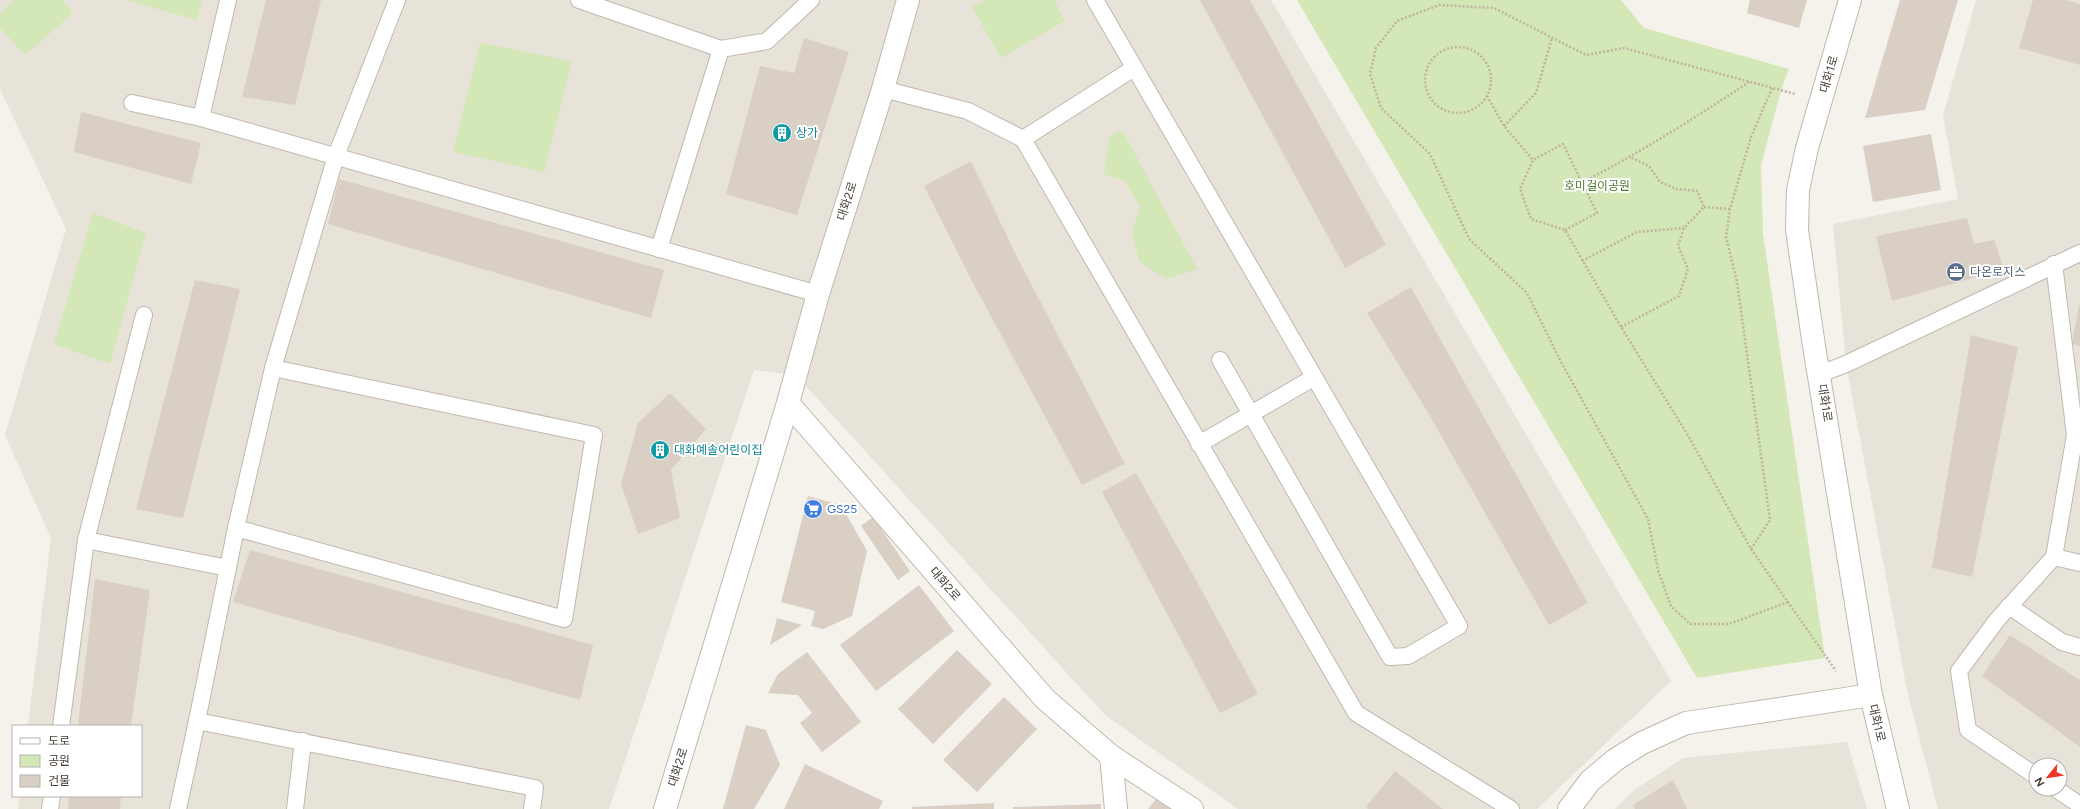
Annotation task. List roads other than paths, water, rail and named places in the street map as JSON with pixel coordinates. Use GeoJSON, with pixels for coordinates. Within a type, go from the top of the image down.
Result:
{"type":"FeatureCollection","features":[{"type":"Feature","properties":{"kind":"street","name":"대화2로"},"geometry":{"type":"LineString","coordinates":[[665,809],[788,403],[818,294],[883,89],[908,0]]}},
{"type":"Feature","properties":{"kind":"street","name":"대화1로"},"geometry":{"type":"LineString","coordinates":[[1850,0],[1807,148],[1798,190],[1797,230],[1814,346],[1820,374],[1871,695],[1898,809]]}},
{"type":"Feature","properties":{"kind":"street","name":"대화2로"},"geometry":{"type":"LineString","coordinates":[[788,403],[1045,699],[1111,756],[1192,809]]}},
{"type":"Feature","properties":{"kind":"street"},"geometry":{"type":"LineString","coordinates":[[1569,809],[1590,781],[1615,760],[1642,743],[1686,722],[1871,695]]}},
{"type":"Feature","properties":{"kind":"street"},"geometry":{"type":"LineString","coordinates":[[1111,756],[1116,809]]}},
{"type":"Feature","properties":{"kind":"lane"},"geometry":{"type":"LineString","coordinates":[[201,118],[228,0]]}},
{"type":"Feature","properties":{"kind":"lane"},"geometry":{"type":"LineString","coordinates":[[178,809],[236,528],[273,368],[336,156],[397,0]]}},
{"type":"Feature","properties":{"kind":"lane"},"geometry":{"type":"LineString","coordinates":[[578,0],[721,49],[767,41],[811,0]]}},
{"type":"Feature","properties":{"kind":"lane"},"geometry":{"type":"LineString","coordinates":[[1095,0],[1313,378],[1459,626],[1408,656],[1390,657],[1220,360]]}},
{"type":"Feature","properties":{"kind":"lane"},"geometry":{"type":"LineString","coordinates":[[659,249],[721,49]]}},
{"type":"Feature","properties":{"kind":"lane"},"geometry":{"type":"LineString","coordinates":[[1023,139],[1134,68]]}},
{"type":"Feature","properties":{"kind":"lane"},"geometry":{"type":"LineString","coordinates":[[883,89],[968,111],[1023,139],[1356,713],[1511,809]]}},
{"type":"Feature","properties":{"kind":"lane"},"geometry":{"type":"LineString","coordinates":[[132,103],[201,118],[818,294]]}},
{"type":"Feature","properties":{"kind":"lane"},"geometry":{"type":"LineString","coordinates":[[1820,374],[1846,364],[2054,264],[2080,253]]}},
{"type":"Feature","properties":{"kind":"lane"},"geometry":{"type":"LineString","coordinates":[[2028,771],[1968,730],[1959,671],[2009,606],[2054,557],[2077,435],[2054,264]]}},
{"type":"Feature","properties":{"kind":"lane"},"geometry":{"type":"LineString","coordinates":[[61,725],[86,540],[144,315]]}},
{"type":"Feature","properties":{"kind":"lane"},"geometry":{"type":"LineString","coordinates":[[236,528],[564,619],[594,435],[273,368]]}},
{"type":"Feature","properties":{"kind":"lane"},"geometry":{"type":"LineString","coordinates":[[1199,444],[1313,378]]}},
{"type":"Feature","properties":{"kind":"lane"},"geometry":{"type":"LineString","coordinates":[[86,540],[228,568]]}},
{"type":"Feature","properties":{"kind":"lane"},"geometry":{"type":"LineString","coordinates":[[2054,557],[2080,563]]}},
{"type":"Feature","properties":{"kind":"lane"},"geometry":{"type":"LineString","coordinates":[[2009,606],[2062,642],[2080,647]]}},
{"type":"Feature","properties":{"kind":"lane"},"geometry":{"type":"LineString","coordinates":[[197,721],[535,788],[532,809]]}},
{"type":"Feature","properties":{"kind":"lane"},"geometry":{"type":"LineString","coordinates":[[295,809],[303,741]]}},
{"type":"Feature","properties":{"kind":"lane"},"geometry":{"type":"LineString","coordinates":[[50,809],[52,797]]}},
{"type":"Feature","properties":{"kind":"lane"},"geometry":{"type":"LineString","coordinates":[[2068,797],[2080,805]]}},
{"type":"Feature","properties":{"kind":"place","name":"상가"},"geometry":{"type":"Point","coordinates":[782,133]}},
{"type":"Feature","properties":{"kind":"place","name":"다온로지스"},"geometry":{"type":"Point","coordinates":[1956,272]}},
{"type":"Feature","properties":{"kind":"place","name":"대화예솔어린이집"},"geometry":{"type":"Point","coordinates":[660,450]}},
{"type":"Feature","properties":{"kind":"place","name":"GS25"},"geometry":{"type":"Point","coordinates":[813,509]}},
{"type":"Feature","properties":{"kind":"park label","name":"호미걸이공원"},"geometry":{"type":"Point","coordinates":[1597,186]}}]}
